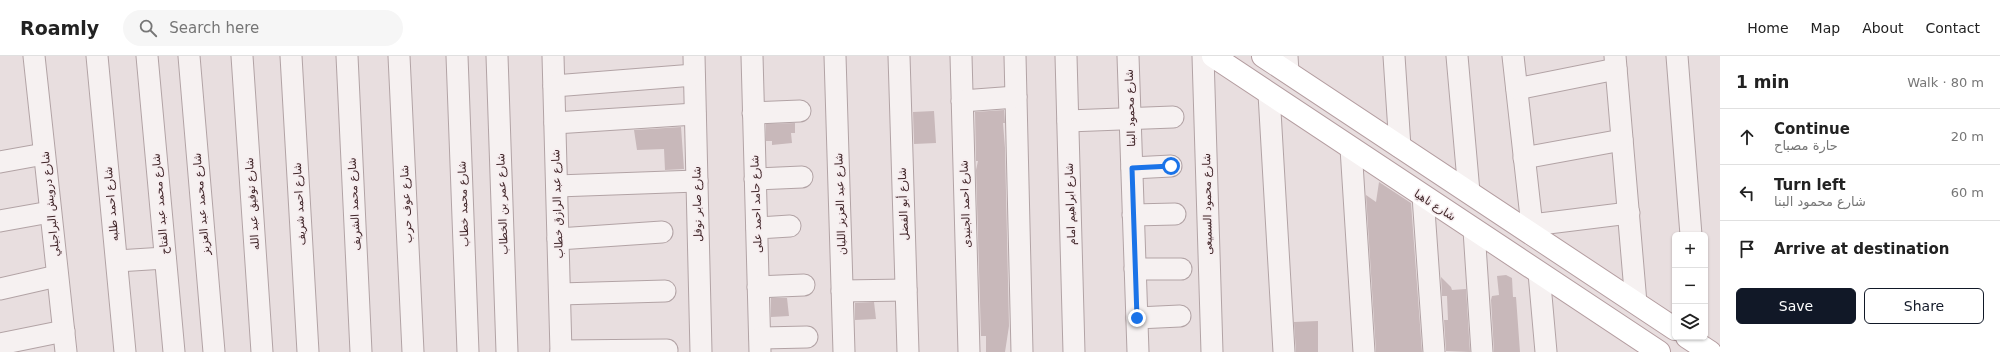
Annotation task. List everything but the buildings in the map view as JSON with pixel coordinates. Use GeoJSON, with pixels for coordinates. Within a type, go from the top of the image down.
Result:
{"type":"FeatureCollection","features":[{"type":"Feature","properties":{"kind":"main road","name":"شارع ناهيا"},"geometry":{"type":"LineString","coordinates":[[1213,56],[1659,352]]}},
{"type":"Feature","properties":{"kind":"main road"},"geometry":{"type":"LineString","coordinates":[[1264,90],[1278,62],[1400,147],[1469,192],[1532,230],[1672,327]]}},
{"type":"Feature","properties":{"kind":"street","name":"شارع درويش البراجيلي"},"geometry":{"type":"LineString","coordinates":[[34,56],[66,352]]}},
{"type":"Feature","properties":{"kind":"street","name":"شارع احمد طلبه"},"geometry":{"type":"LineString","coordinates":[[97,56],[125,352]]}},
{"type":"Feature","properties":{"kind":"street","name":"شارع محمد عبد الفتاح"},"geometry":{"type":"LineString","coordinates":[[146,56],[174,352]]}},
{"type":"Feature","properties":{"kind":"street","name":"شارع محمد عبد العزيز"},"geometry":{"type":"LineString","coordinates":[[189,56],[214,352]]}},
{"type":"Feature","properties":{"kind":"street","name":"شارع توفيق عبد الله"},"geometry":{"type":"LineString","coordinates":[[242,56],[262,352]]}},
{"type":"Feature","properties":{"kind":"street","name":"شارع احمد شريف"},"geometry":{"type":"LineString","coordinates":[[291,56],[308,352]]}},
{"type":"Feature","properties":{"kind":"street","name":"شارع محمد الشريف"},"geometry":{"type":"LineString","coordinates":[[347,56],[361,352]]}},
{"type":"Feature","properties":{"kind":"street","name":"شارع عوف حرب"},"geometry":{"type":"LineString","coordinates":[[399,56],[413,352]]}},
{"type":"Feature","properties":{"kind":"street","name":"شارع محمد خطاب"},"geometry":{"type":"LineString","coordinates":[[458,56],[468,352]]}},
{"type":"Feature","properties":{"kind":"street","name":"شارع عمر بن الخطاب"},"geometry":{"type":"LineString","coordinates":[[497,56],[508,352]]}},
{"type":"Feature","properties":{"kind":"street","name":"شارع عبد الرازق خطاب"},"geometry":{"type":"LineString","coordinates":[[553,56],[561,352]]}},
{"type":"Feature","properties":{"kind":"street","name":"شارع حامد احمد على"},"geometry":{"type":"LineString","coordinates":[[752,56],[760,345]]}},
{"type":"Feature","properties":{"kind":"street","name":"شارع عبد العزيز اللبان"},"geometry":{"type":"LineString","coordinates":[[835,56],[844,352]]}},
{"type":"Feature","properties":{"kind":"street","name":"شارع أبو الفضل"},"geometry":{"type":"LineString","coordinates":[[899,56],[908,352]]}},
{"type":"Feature","properties":{"kind":"street","name":"شارع احمد الجنيدى"},"geometry":{"type":"LineString","coordinates":[[961,56],[969,352]]}},
{"type":"Feature","properties":{"kind":"street"},"geometry":{"type":"LineString","coordinates":[[1015,56],[1022,352]]}},
{"type":"Feature","properties":{"kind":"street","name":"شارع ابراهيم امام"},"geometry":{"type":"LineString","coordinates":[[1066,56],[1074,352]]}},
{"type":"Feature","properties":{"kind":"street","name":"شارع محمود البنا"},"geometry":{"type":"LineString","coordinates":[[1128,56],[1138,352]]}},
{"type":"Feature","properties":{"kind":"street","name":"شارع محمود السميعى"},"geometry":{"type":"LineString","coordinates":[[1203,56],[1208,262],[1212,352]]}},
{"type":"Feature","properties":{"kind":"street"},"geometry":{"type":"LineString","coordinates":[[1394,56],[1400,147]]}},
{"type":"Feature","properties":{"kind":"street"},"geometry":{"type":"LineString","coordinates":[[1457,56],[1469,192]]}},
{"type":"Feature","properties":{"kind":"street"},"geometry":{"type":"LineString","coordinates":[[1513,56],[1532,230],[1629,213]]}},
{"type":"Feature","properties":{"kind":"street"},"geometry":{"type":"LineString","coordinates":[[1676,56],[1691,232]]}},
{"type":"Feature","properties":{"kind":"street"},"geometry":{"type":"LineString","coordinates":[[1517,89],[1616,62],[1636,303]]}},
{"type":"Feature","properties":{"kind":"street"},"geometry":{"type":"LineString","coordinates":[[554,86],[694,66]]}},
{"type":"Feature","properties":{"kind":"street","name":"شارع صابر نوفل"},"geometry":{"type":"LineString","coordinates":[[694,66],[701,352]]}},
{"type":"Feature","properties":{"kind":"street"},"geometry":{"type":"LineString","coordinates":[[1264,90],[1284,352]]}},
{"type":"Feature","properties":{"kind":"street"},"geometry":{"type":"LineString","coordinates":[[962,101],[1016,97]]}},
{"type":"Feature","properties":{"kind":"street"},"geometry":{"type":"LineString","coordinates":[[753,114],[800,112]]}},
{"type":"Feature","properties":{"kind":"street"},"geometry":{"type":"LineString","coordinates":[[555,123],[694,114]]}},
{"type":"Feature","properties":{"kind":"street"},"geometry":{"type":"LineString","coordinates":[[1068,120],[1173,117]]}},
{"type":"Feature","properties":{"kind":"street"},"geometry":{"type":"LineString","coordinates":[[1524,158],[1622,140]]}},
{"type":"Feature","properties":{"kind":"street"},"geometry":{"type":"LineString","coordinates":[[1351,148],[1364,352]]}},
{"type":"Feature","properties":{"kind":"street"},"geometry":{"type":"LineString","coordinates":[[0,162],[44,154]]}},
{"type":"Feature","properties":{"kind":"street"},"geometry":{"type":"LineString","coordinates":[[1132,168],[1171,166]]}},
{"type":"Feature","properties":{"kind":"street"},"geometry":{"type":"LineString","coordinates":[[755,179],[802,177]]}},
{"type":"Feature","properties":{"kind":"street"},"geometry":{"type":"LineString","coordinates":[[557,186],[696,181]]}},
{"type":"Feature","properties":{"kind":"street"},"geometry":{"type":"LineString","coordinates":[[1423,196],[1434,352]]}},
{"type":"Feature","properties":{"kind":"street"},"geometry":{"type":"LineString","coordinates":[[0,221],[50,212]]}},
{"type":"Feature","properties":{"kind":"street"},"geometry":{"type":"LineString","coordinates":[[1133,215],[1175,214]]}},
{"type":"Feature","properties":{"kind":"street"},"geometry":{"type":"LineString","coordinates":[[757,228],[790,226]]}},
{"type":"Feature","properties":{"kind":"street"},"geometry":{"type":"LineString","coordinates":[[1474,230],[1482,352]]}},
{"type":"Feature","properties":{"kind":"street"},"geometry":{"type":"LineString","coordinates":[[558,239],[662,232]]}},
{"type":"Feature","properties":{"kind":"street"},"geometry":{"type":"LineString","coordinates":[[117,261],[165,258]]}},
{"type":"Feature","properties":{"kind":"street"},"geometry":{"type":"LineString","coordinates":[[1135,270],[1181,269]]}},
{"type":"Feature","properties":{"kind":"street"},"geometry":{"type":"LineString","coordinates":[[1539,273],[1546,352]]}},
{"type":"Feature","properties":{"kind":"street"},"geometry":{"type":"LineString","coordinates":[[0,288],[58,276]]}},
{"type":"Feature","properties":{"kind":"street"},"geometry":{"type":"LineString","coordinates":[[758,287],[804,285]]}},
{"type":"Feature","properties":{"kind":"street"},"geometry":{"type":"LineString","coordinates":[[842,291],[906,290]]}},
{"type":"Feature","properties":{"kind":"street"},"geometry":{"type":"LineString","coordinates":[[560,294],[665,291]]}},
{"type":"Feature","properties":{"kind":"street"},"geometry":{"type":"LineString","coordinates":[[1137,318],[1180,316]]}},
{"type":"Feature","properties":{"kind":"street"},"geometry":{"type":"LineString","coordinates":[[0,344],[64,331]]}},
{"type":"Feature","properties":{"kind":"street"},"geometry":{"type":"LineString","coordinates":[[760,345],[807,337]]}},
{"type":"Feature","properties":{"kind":"street"},"geometry":{"type":"LineString","coordinates":[[561,352],[667,350]]}},
{"type":"Feature","properties":{"kind":"route"},"geometry":{"type":"LineString","coordinates":[[1137,318],[1132,168],[1171,166]]}}]}
